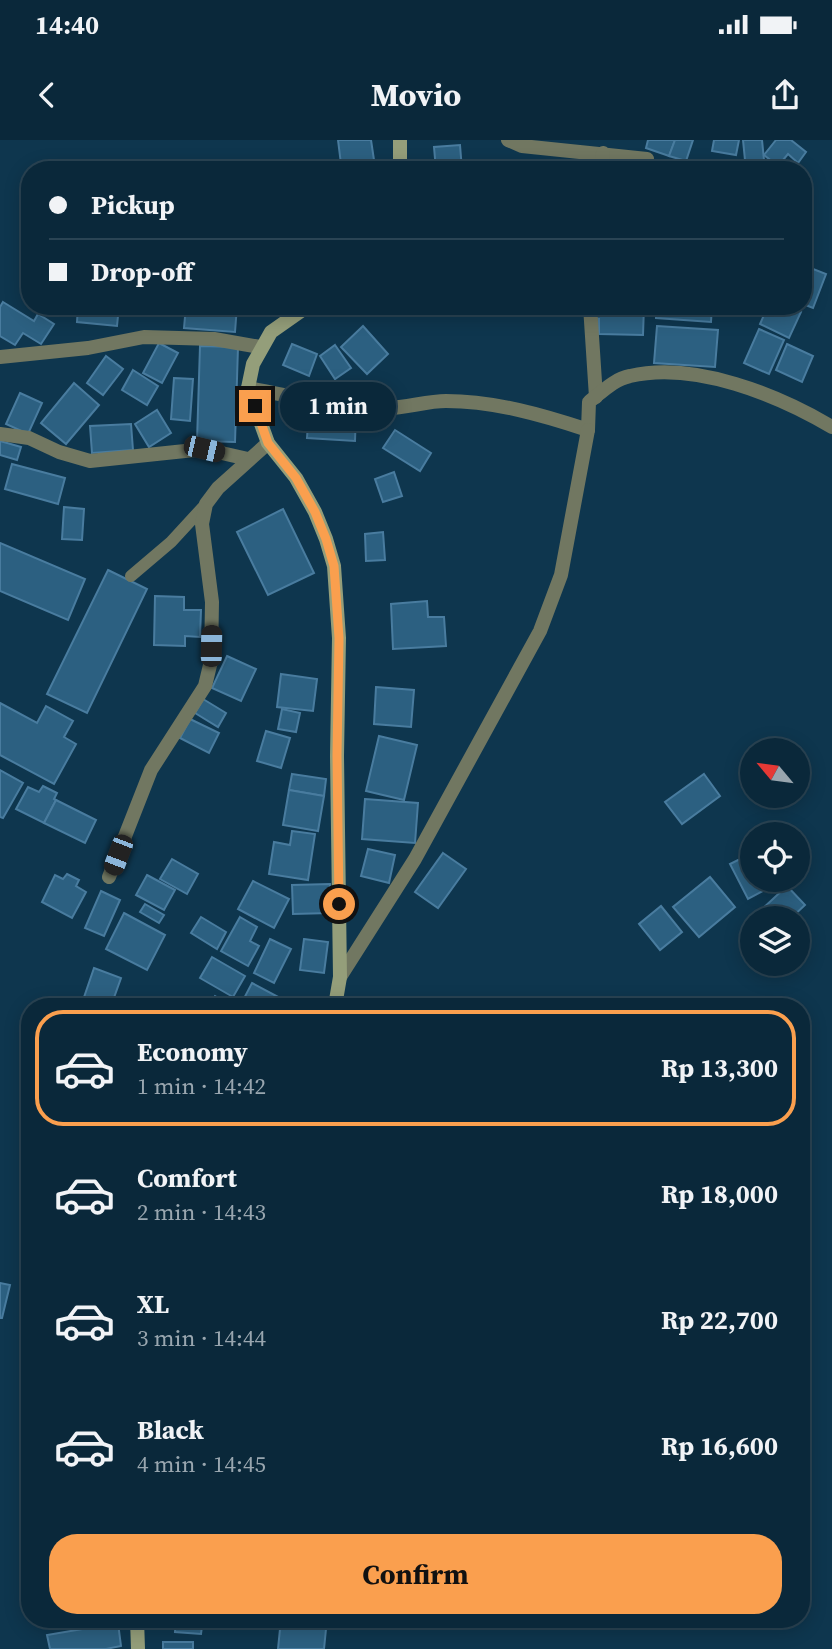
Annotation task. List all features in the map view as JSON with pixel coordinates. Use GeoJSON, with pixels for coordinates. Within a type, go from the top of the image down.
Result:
{"type":"FeatureCollection","features":[{"type":"Feature","properties":{"kind":"main road"},"geometry":{"type":"LineString","coordinates":[[400,140],[400,161]]}},
{"type":"Feature","properties":{"kind":"main road"},"geometry":{"type":"LineString","coordinates":[[296,315],[271,332],[260,347],[248,388],[268,443],[296,478],[315,512],[334,566],[339,638],[337,755],[340,977],[336,998]]}},
{"type":"Feature","properties":{"kind":"main road"},"geometry":{"type":"LineString","coordinates":[[137,1628],[138,1649]]}},
{"type":"Feature","properties":{"kind":"street"},"geometry":{"type":"LineString","coordinates":[[508,140],[522,146],[647,159]]}},
{"type":"Feature","properties":{"kind":"street"},"geometry":{"type":"LineString","coordinates":[[602,161],[603,153]]}},
{"type":"Feature","properties":{"kind":"street"},"geometry":{"type":"LineString","coordinates":[[591,315],[596,397]]}},
{"type":"Feature","properties":{"kind":"street"},"geometry":{"type":"LineString","coordinates":[[0,357],[88,348],[144,337],[214,339],[260,347]]}},
{"type":"Feature","properties":{"kind":"street"},"geometry":{"type":"LineString","coordinates":[[340,977],[415,859],[540,632],[561,575],[588,430],[589,402],[612,384],[628,376],[679,373],[719,380],[756,391],[806,412],[832,427]]}},
{"type":"Feature","properties":{"kind":"street"},"geometry":{"type":"LineString","coordinates":[[248,388],[341,404],[387,408],[445,401],[493,405],[556,419],[588,430]]}},
{"type":"Feature","properties":{"kind":"street"},"geometry":{"type":"LineString","coordinates":[[0,434],[29,438],[67,455],[90,461],[204,449],[248,459]]}},
{"type":"Feature","properties":{"kind":"street"},"geometry":{"type":"LineString","coordinates":[[109,877],[151,770],[205,686],[211,661],[212,602],[202,524],[206,504],[218,488],[268,443]]}},
{"type":"Feature","properties":{"kind":"lane"},"geometry":{"type":"LineString","coordinates":[[131,576],[172,542],[206,504]]}},
{"type":"Feature","properties":{"kind":"building"},"geometry":{"type":"Polygon","coordinates":[[[338,140],[371,140],[374,160],[341,161],[338,140]]]}},
{"type":"Feature","properties":{"kind":"building"},"geometry":{"type":"Polygon","coordinates":[[[648,140],[675,140],[669,156],[646,148],[648,140]]]}},
{"type":"Feature","properties":{"kind":"building"},"geometry":{"type":"Polygon","coordinates":[[[675,140],[693,140],[686,161],[669,156],[675,140]]]}},
{"type":"Feature","properties":{"kind":"building"},"geometry":{"type":"Polygon","coordinates":[[[714,140],[739,140],[736,155],[712,151],[714,140]]]}},
{"type":"Feature","properties":{"kind":"building"},"geometry":{"type":"Polygon","coordinates":[[[743,140],[762,140],[764,161],[745,161],[743,140]]]}},
{"type":"Feature","properties":{"kind":"building"},"geometry":{"type":"Polygon","coordinates":[[[776,140],[791,140],[806,152],[799,161],[788,154],[782,161],[772,161],[764,155],[776,140]]]}},
{"type":"Feature","properties":{"kind":"building"},"geometry":{"type":"Polygon","coordinates":[[[460,145],[461,161],[435,161],[434,147],[460,145]]]}},
{"type":"Feature","properties":{"kind":"building"},"geometry":{"type":"Polygon","coordinates":[[[812,269],[826,274],[812,308],[812,269]]]}},
{"type":"Feature","properties":{"kind":"building"},"geometry":{"type":"Polygon","coordinates":[[[3,302],[34,321],[40,315],[54,324],[41,344],[23,333],[15,345],[0,336],[0,307],[3,302]]]}},
{"type":"Feature","properties":{"kind":"building"},"geometry":{"type":"Polygon","coordinates":[[[77,315],[118,315],[117,326],[77,322],[77,315]]]}},
{"type":"Feature","properties":{"kind":"building"},"geometry":{"type":"Polygon","coordinates":[[[185,315],[236,315],[235,332],[184,328],[185,315]]]}},
{"type":"Feature","properties":{"kind":"building"},"geometry":{"type":"Polygon","coordinates":[[[593,315],[644,315],[643,335],[599,334],[599,319],[593,319],[593,315]]]}},
{"type":"Feature","properties":{"kind":"building"},"geometry":{"type":"Polygon","coordinates":[[[651,315],[711,315],[711,322],[651,315]]]}},
{"type":"Feature","properties":{"kind":"building"},"geometry":{"type":"Polygon","coordinates":[[[764,315],[800,315],[789,338],[760,324],[764,315]]]}},
{"type":"Feature","properties":{"kind":"building"},"geometry":{"type":"Polygon","coordinates":[[[363,326],[388,354],[367,374],[341,347],[363,326]]]}},
{"type":"Feature","properties":{"kind":"building"},"geometry":{"type":"Polygon","coordinates":[[[657,326],[718,330],[715,367],[654,363],[657,326]]]}},
{"type":"Feature","properties":{"kind":"building"},"geometry":{"type":"Polygon","coordinates":[[[759,329],[784,340],[769,374],[744,363],[759,329]]]}},
{"type":"Feature","properties":{"kind":"building"},"geometry":{"type":"Polygon","coordinates":[[[159,343],[178,353],[162,383],[143,373],[159,343]]]}},
{"type":"Feature","properties":{"kind":"building"},"geometry":{"type":"Polygon","coordinates":[[[292,344],[317,354],[309,376],[283,365],[292,344]]]}},
{"type":"Feature","properties":{"kind":"building"},"geometry":{"type":"Polygon","coordinates":[[[787,344],[813,356],[802,382],[776,370],[787,344]]]}},
{"type":"Feature","properties":{"kind":"building"},"geometry":{"type":"Polygon","coordinates":[[[335,345],[351,368],[335,379],[320,356],[335,345]]]}},
{"type":"Feature","properties":{"kind":"building"},"geometry":{"type":"Polygon","coordinates":[[[200,346],[238,347],[235,442],[197,441],[200,346]]]}},
{"type":"Feature","properties":{"kind":"building"},"geometry":{"type":"Polygon","coordinates":[[[106,356],[123,369],[103,395],[87,383],[106,356]]]}},
{"type":"Feature","properties":{"kind":"building"},"geometry":{"type":"Polygon","coordinates":[[[133,370],[158,386],[147,405],[122,390],[133,370]]]}},
{"type":"Feature","properties":{"kind":"building"},"geometry":{"type":"Polygon","coordinates":[[[174,378],[193,379],[190,421],[171,419],[174,378]]]}},
{"type":"Feature","properties":{"kind":"building"},"geometry":{"type":"Polygon","coordinates":[[[74,383],[99,405],[66,444],[41,423],[74,383]]]}},
{"type":"Feature","properties":{"kind":"building"},"geometry":{"type":"Polygon","coordinates":[[[20,393],[42,403],[28,434],[6,424],[20,393]]]}},
{"type":"Feature","properties":{"kind":"building"},"geometry":{"type":"Polygon","coordinates":[[[309,408],[356,411],[355,441],[307,438],[309,408]]]}},
{"type":"Feature","properties":{"kind":"building"},"geometry":{"type":"Polygon","coordinates":[[[157,410],[171,433],[149,447],[135,424],[157,410]]]}},
{"type":"Feature","properties":{"kind":"building"},"geometry":{"type":"Polygon","coordinates":[[[131,424],[133,450],[92,453],[90,426],[131,424]]]}},
{"type":"Feature","properties":{"kind":"building"},"geometry":{"type":"Polygon","coordinates":[[[395,430],[431,453],[420,471],[383,448],[395,430]]]}},
{"type":"Feature","properties":{"kind":"building"},"geometry":{"type":"Polygon","coordinates":[[[0,441],[21,447],[17,460],[0,455],[0,441]]]}},
{"type":"Feature","properties":{"kind":"building"},"geometry":{"type":"Polygon","coordinates":[[[12,464],[65,478],[58,504],[5,489],[12,464]]]}},
{"type":"Feature","properties":{"kind":"building"},"geometry":{"type":"Polygon","coordinates":[[[394,472],[402,496],[383,502],[375,479],[394,472]]]}},
{"type":"Feature","properties":{"kind":"building"},"geometry":{"type":"Polygon","coordinates":[[[64,507],[84,509],[82,540],[62,539],[64,507]]]}},
{"type":"Feature","properties":{"kind":"building"},"geometry":{"type":"Polygon","coordinates":[[[283,509],[314,573],[268,595],[237,532],[283,509]]]}},
{"type":"Feature","properties":{"kind":"building"},"geometry":{"type":"Polygon","coordinates":[[[383,532],[385,560],[366,561],[365,534],[383,532]]]}},
{"type":"Feature","properties":{"kind":"building"},"geometry":{"type":"Polygon","coordinates":[[[0,543],[85,579],[68,620],[0,591],[0,543]]]}},
{"type":"Feature","properties":{"kind":"building"},"geometry":{"type":"Polygon","coordinates":[[[108,570],[147,589],[87,713],[47,694],[108,570]]]}},
{"type":"Feature","properties":{"kind":"building"},"geometry":{"type":"Polygon","coordinates":[[[155,596],[184,597],[184,610],[201,610],[200,637],[185,636],[185,646],[154,645],[155,596]]]}},
{"type":"Feature","properties":{"kind":"building"},"geometry":{"type":"Polygon","coordinates":[[[427,601],[428,617],[444,617],[446,646],[393,649],[391,604],[427,601]]]}},
{"type":"Feature","properties":{"kind":"building"},"geometry":{"type":"Polygon","coordinates":[[[227,656],[256,669],[241,701],[212,688],[227,656]]]}},
{"type":"Feature","properties":{"kind":"building"},"geometry":{"type":"Polygon","coordinates":[[[281,674],[317,679],[313,711],[277,707],[281,674]]]}},
{"type":"Feature","properties":{"kind":"building"},"geometry":{"type":"Polygon","coordinates":[[[376,687],[414,690],[411,727],[374,724],[376,687]]]}},
{"type":"Feature","properties":{"kind":"building"},"geometry":{"type":"Polygon","coordinates":[[[203,699],[226,713],[218,727],[195,713],[203,699]]]}},
{"type":"Feature","properties":{"kind":"building"},"geometry":{"type":"Polygon","coordinates":[[[0,703],[37,723],[46,706],[73,721],[64,737],[76,744],[54,784],[0,755],[0,703]]]}},
{"type":"Feature","properties":{"kind":"building"},"geometry":{"type":"Polygon","coordinates":[[[282,709],[300,713],[296,732],[278,729],[282,709]]]}},
{"type":"Feature","properties":{"kind":"building"},"geometry":{"type":"Polygon","coordinates":[[[190,719],[219,733],[209,753],[180,738],[190,719]]]}},
{"type":"Feature","properties":{"kind":"building"},"geometry":{"type":"Polygon","coordinates":[[[266,731],[290,738],[281,768],[257,761],[266,731]]]}},
{"type":"Feature","properties":{"kind":"building"},"geometry":{"type":"Polygon","coordinates":[[[379,736],[417,745],[404,800],[366,791],[379,736]]]}},
{"type":"Feature","properties":{"kind":"building"},"geometry":{"type":"Polygon","coordinates":[[[0,770],[23,783],[3,818],[0,817],[0,770]]]}},
{"type":"Feature","properties":{"kind":"building"},"geometry":{"type":"Polygon","coordinates":[[[292,774],[326,779],[324,796],[289,790],[292,774]]]}},
{"type":"Feature","properties":{"kind":"building"},"geometry":{"type":"Polygon","coordinates":[[[704,774],[720,796],[682,824],[665,802],[704,774]]]}},
{"type":"Feature","properties":{"kind":"building"},"geometry":{"type":"Polygon","coordinates":[[[43,786],[57,793],[44,823],[16,809],[28,787],[39,792],[43,786]]]}},
{"type":"Feature","properties":{"kind":"building"},"geometry":{"type":"Polygon","coordinates":[[[289,790],[324,796],[318,831],[283,825],[289,790]]]}},
{"type":"Feature","properties":{"kind":"building"},"geometry":{"type":"Polygon","coordinates":[[[365,799],[418,803],[415,843],[362,839],[365,799]]]}},
{"type":"Feature","properties":{"kind":"building"},"geometry":{"type":"Polygon","coordinates":[[[56,800],[96,820],[85,843],[44,823],[56,800]]]}},
{"type":"Feature","properties":{"kind":"building"},"geometry":{"type":"Polygon","coordinates":[[[292,831],[315,834],[308,880],[269,874],[274,842],[290,845],[292,831]]]}},
{"type":"Feature","properties":{"kind":"building"},"geometry":{"type":"Polygon","coordinates":[[[368,849],[395,855],[389,883],[361,876],[368,849]]]}},
{"type":"Feature","properties":{"kind":"building"},"geometry":{"type":"Polygon","coordinates":[[[443,853],[466,869],[438,908],[415,892],[443,853]]]}},
{"type":"Feature","properties":{"kind":"building"},"geometry":{"type":"Polygon","coordinates":[[[172,859],[198,874],[187,894],[160,879],[172,859]]]}},
{"type":"Feature","properties":{"kind":"building"},"geometry":{"type":"Polygon","coordinates":[[[740,859],[740,883],[730,864],[740,859]]]}},
{"type":"Feature","properties":{"kind":"building"},"geometry":{"type":"Polygon","coordinates":[[[67,874],[79,880],[76,886],[86,892],[72,918],[42,902],[55,875],[63,879],[67,874]]]}},
{"type":"Feature","properties":{"kind":"building"},"geometry":{"type":"Polygon","coordinates":[[[147,875],[175,890],[164,910],[136,895],[147,875]]]}},
{"type":"Feature","properties":{"kind":"building"},"geometry":{"type":"Polygon","coordinates":[[[710,877],[735,907],[699,937],[673,907],[710,877]]]}},
{"type":"Feature","properties":{"kind":"building"},"geometry":{"type":"Polygon","coordinates":[[[253,881],[289,899],[274,928],[238,909],[253,881]]]}},
{"type":"Feature","properties":{"kind":"building"},"geometry":{"type":"Polygon","coordinates":[[[330,884],[330,913],[293,914],[292,885],[330,884]]]}},
{"type":"Feature","properties":{"kind":"building"},"geometry":{"type":"Polygon","coordinates":[[[101,891],[120,900],[104,936],[85,928],[101,891]]]}},
{"type":"Feature","properties":{"kind":"building"},"geometry":{"type":"Polygon","coordinates":[[[744,892],[761,892],[748,899],[744,892]]]}},
{"type":"Feature","properties":{"kind":"building"},"geometry":{"type":"Polygon","coordinates":[[[781,892],[793,892],[805,905],[804,906],[765,906],[781,892]]]}},
{"type":"Feature","properties":{"kind":"building"},"geometry":{"type":"Polygon","coordinates":[[[145,904],[164,915],[159,923],[140,912],[145,904]]]}},
{"type":"Feature","properties":{"kind":"building"},"geometry":{"type":"Polygon","coordinates":[[[661,906],[682,932],[660,950],[639,924],[661,906]]]}},
{"type":"Feature","properties":{"kind":"building"},"geometry":{"type":"Polygon","coordinates":[[[124,913],[165,935],[147,970],[106,949],[124,913]]]}},
{"type":"Feature","properties":{"kind":"building"},"geometry":{"type":"Polygon","coordinates":[[[201,917],[226,932],[217,949],[191,933],[201,917]]]}},
{"type":"Feature","properties":{"kind":"building"},"geometry":{"type":"Polygon","coordinates":[[[240,917],[257,927],[250,941],[259,946],[248,966],[221,951],[240,917]]]}},
{"type":"Feature","properties":{"kind":"building"},"geometry":{"type":"Polygon","coordinates":[[[270,939],[291,949],[274,983],[254,973],[270,939]]]}},
{"type":"Feature","properties":{"kind":"building"},"geometry":{"type":"Polygon","coordinates":[[[304,939],[328,942],[324,973],[300,970],[304,939]]]}},
{"type":"Feature","properties":{"kind":"building"},"geometry":{"type":"Polygon","coordinates":[[[212,957],[245,976],[233,997],[200,978],[212,957]]]}},
{"type":"Feature","properties":{"kind":"building"},"geometry":{"type":"Polygon","coordinates":[[[94,968],[121,978],[114,998],[84,998],[94,968]]]}},
{"type":"Feature","properties":{"kind":"building"},"geometry":{"type":"Polygon","coordinates":[[[252,983],[280,998],[244,998],[252,983]]]}},
{"type":"Feature","properties":{"kind":"building"},"geometry":{"type":"Polygon","coordinates":[[[0,1283],[10,1285],[2,1318],[0,1318],[0,1283]]]}},
{"type":"Feature","properties":{"kind":"building"},"geometry":{"type":"Polygon","coordinates":[[[88,1628],[119,1628],[121,1646],[106,1649],[50,1649],[47,1635],[88,1628]]]}},
{"type":"Feature","properties":{"kind":"building"},"geometry":{"type":"Polygon","coordinates":[[[175,1628],[202,1628],[201,1634],[175,1632],[175,1628]]]}},
{"type":"Feature","properties":{"kind":"building"},"geometry":{"type":"Polygon","coordinates":[[[280,1628],[326,1628],[324,1649],[278,1649],[280,1628]]]}},
{"type":"Feature","properties":{"kind":"building"},"geometry":{"type":"Polygon","coordinates":[[[163,1642],[193,1642],[193,1649],[163,1649],[163,1642]]]}},
{"type":"Feature","properties":{"kind":"route"},"geometry":{"type":"LineString","coordinates":[[255,406],[268,443],[296,478],[315,512],[334,566],[339,638],[339,904]]}}]}
